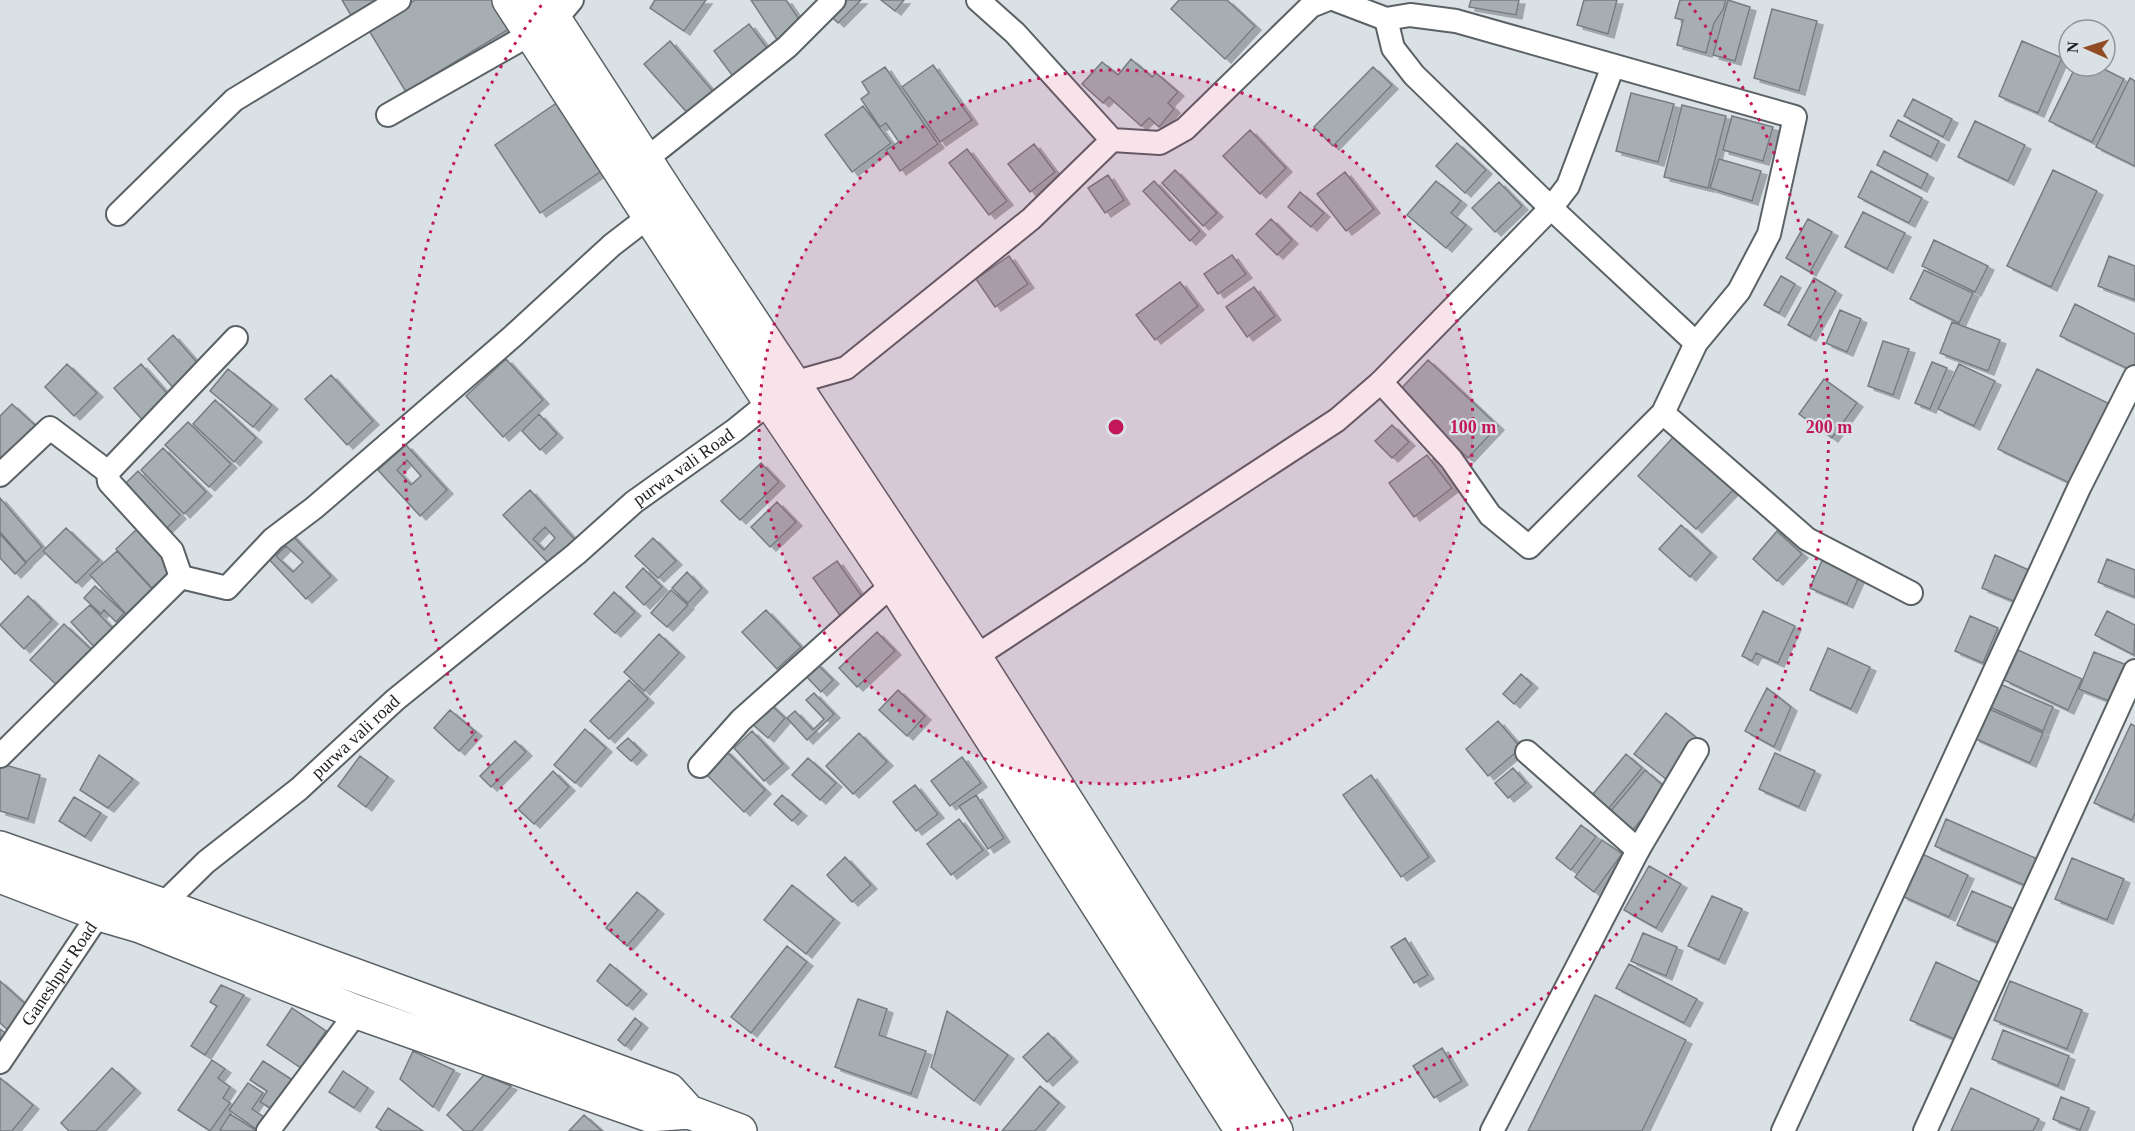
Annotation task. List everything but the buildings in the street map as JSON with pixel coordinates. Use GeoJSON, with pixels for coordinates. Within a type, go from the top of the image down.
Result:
{"type":"FeatureCollection","features":[{"type":"Feature","properties":{"kind":"main road"},"geometry":{"type":"LineString","coordinates":[[509,0],[550,14],[645,160],[660,208]]}},
{"type":"Feature","properties":{"kind":"main road"},"geometry":{"type":"LineString","coordinates":[[550,14],[660,208],[904,575],[1242,1131]]}},
{"type":"Feature","properties":{"kind":"main road"},"geometry":{"type":"LineString","coordinates":[[904,575],[975,657],[1276,1131]]}},
{"type":"Feature","properties":{"kind":"main road"},"geometry":{"type":"LineString","coordinates":[[0,848],[357,1012],[649,1115],[740,1131]]}},
{"type":"Feature","properties":{"kind":"main road"},"geometry":{"type":"LineString","coordinates":[[0,876],[99,914],[151,916],[669,1090],[685,1121]]}},
{"type":"Feature","properties":{"kind":"street"},"geometry":{"type":"LineString","coordinates":[[118,214],[234,100],[399,0]]}},
{"type":"Feature","properties":{"kind":"street"},"geometry":{"type":"LineString","coordinates":[[645,160],[787,47],[834,0]]}},
{"type":"Feature","properties":{"kind":"street"},"geometry":{"type":"LineString","coordinates":[[978,0],[1015,33],[1112,140],[1160,143],[1185,129],[1311,6],[1326,0]]}},
{"type":"Feature","properties":{"kind":"street"},"geometry":{"type":"LineString","coordinates":[[1336,0],[1386,19],[1410,15],[1456,21],[1795,117],[1768,234],[1739,291],[1696,343],[1663,413],[1529,547],[1490,515],[1451,459],[1381,382]]}},
{"type":"Feature","properties":{"kind":"street"},"geometry":{"type":"LineString","coordinates":[[388,115],[550,14]]}},
{"type":"Feature","properties":{"kind":"street"},"geometry":{"type":"LineString","coordinates":[[1386,19],[1393,48],[1414,75],[1551,208],[1696,343]]}},
{"type":"Feature","properties":{"kind":"street"},"geometry":{"type":"LineString","coordinates":[[975,657],[1337,420],[1381,382],[1551,208],[1568,186],[1614,66]]}},
{"type":"Feature","properties":{"kind":"street"},"geometry":{"type":"LineString","coordinates":[[781,392],[846,368],[1031,219],[1112,140]]}},
{"type":"Feature","properties":{"kind":"street"},"geometry":{"type":"LineString","coordinates":[[181,577],[227,588],[273,539],[315,508],[513,336],[612,245],[660,208]]}},
{"type":"Feature","properties":{"kind":"street"},"geometry":{"type":"LineString","coordinates":[[108,472],[236,338]]}},
{"type":"Feature","properties":{"kind":"street"},"geometry":{"type":"LineString","coordinates":[[1784,1131],[2079,488],[2135,377]]}},
{"type":"Feature","properties":{"kind":"street","name":"purwa vali Road"},"geometry":{"type":"LineString","coordinates":[[576,554],[634,502],[735,430],[781,392]]}},
{"type":"Feature","properties":{"kind":"street"},"geometry":{"type":"LineString","coordinates":[[1663,413],[1807,539],[1911,593]]}},
{"type":"Feature","properties":{"kind":"street"},"geometry":{"type":"LineString","coordinates":[[0,475],[50,428],[108,472],[109,482],[172,551],[181,577]]}},
{"type":"Feature","properties":{"kind":"street","name":"purwa vali road"},"geometry":{"type":"LineString","coordinates":[[151,916],[206,862],[299,789],[395,700],[576,554]]}},
{"type":"Feature","properties":{"kind":"street"},"geometry":{"type":"LineString","coordinates":[[700,766],[741,720],[904,575]]}},
{"type":"Feature","properties":{"kind":"street"},"geometry":{"type":"LineString","coordinates":[[0,756],[181,577]]}},
{"type":"Feature","properties":{"kind":"street"},"geometry":{"type":"LineString","coordinates":[[1925,1131],[2135,671]]}},
{"type":"Feature","properties":{"kind":"street"},"geometry":{"type":"LineString","coordinates":[[1492,1131],[1638,850],[1697,750]]}},
{"type":"Feature","properties":{"kind":"street"},"geometry":{"type":"LineString","coordinates":[[1527,752],[1638,850]]}},
{"type":"Feature","properties":{"kind":"street","name":"Ganeshpur Road"},"geometry":{"type":"LineString","coordinates":[[0,1062],[99,914]]}},
{"type":"Feature","properties":{"kind":"street"},"geometry":{"type":"LineString","coordinates":[[268,1131],[357,1012]]}}]}
